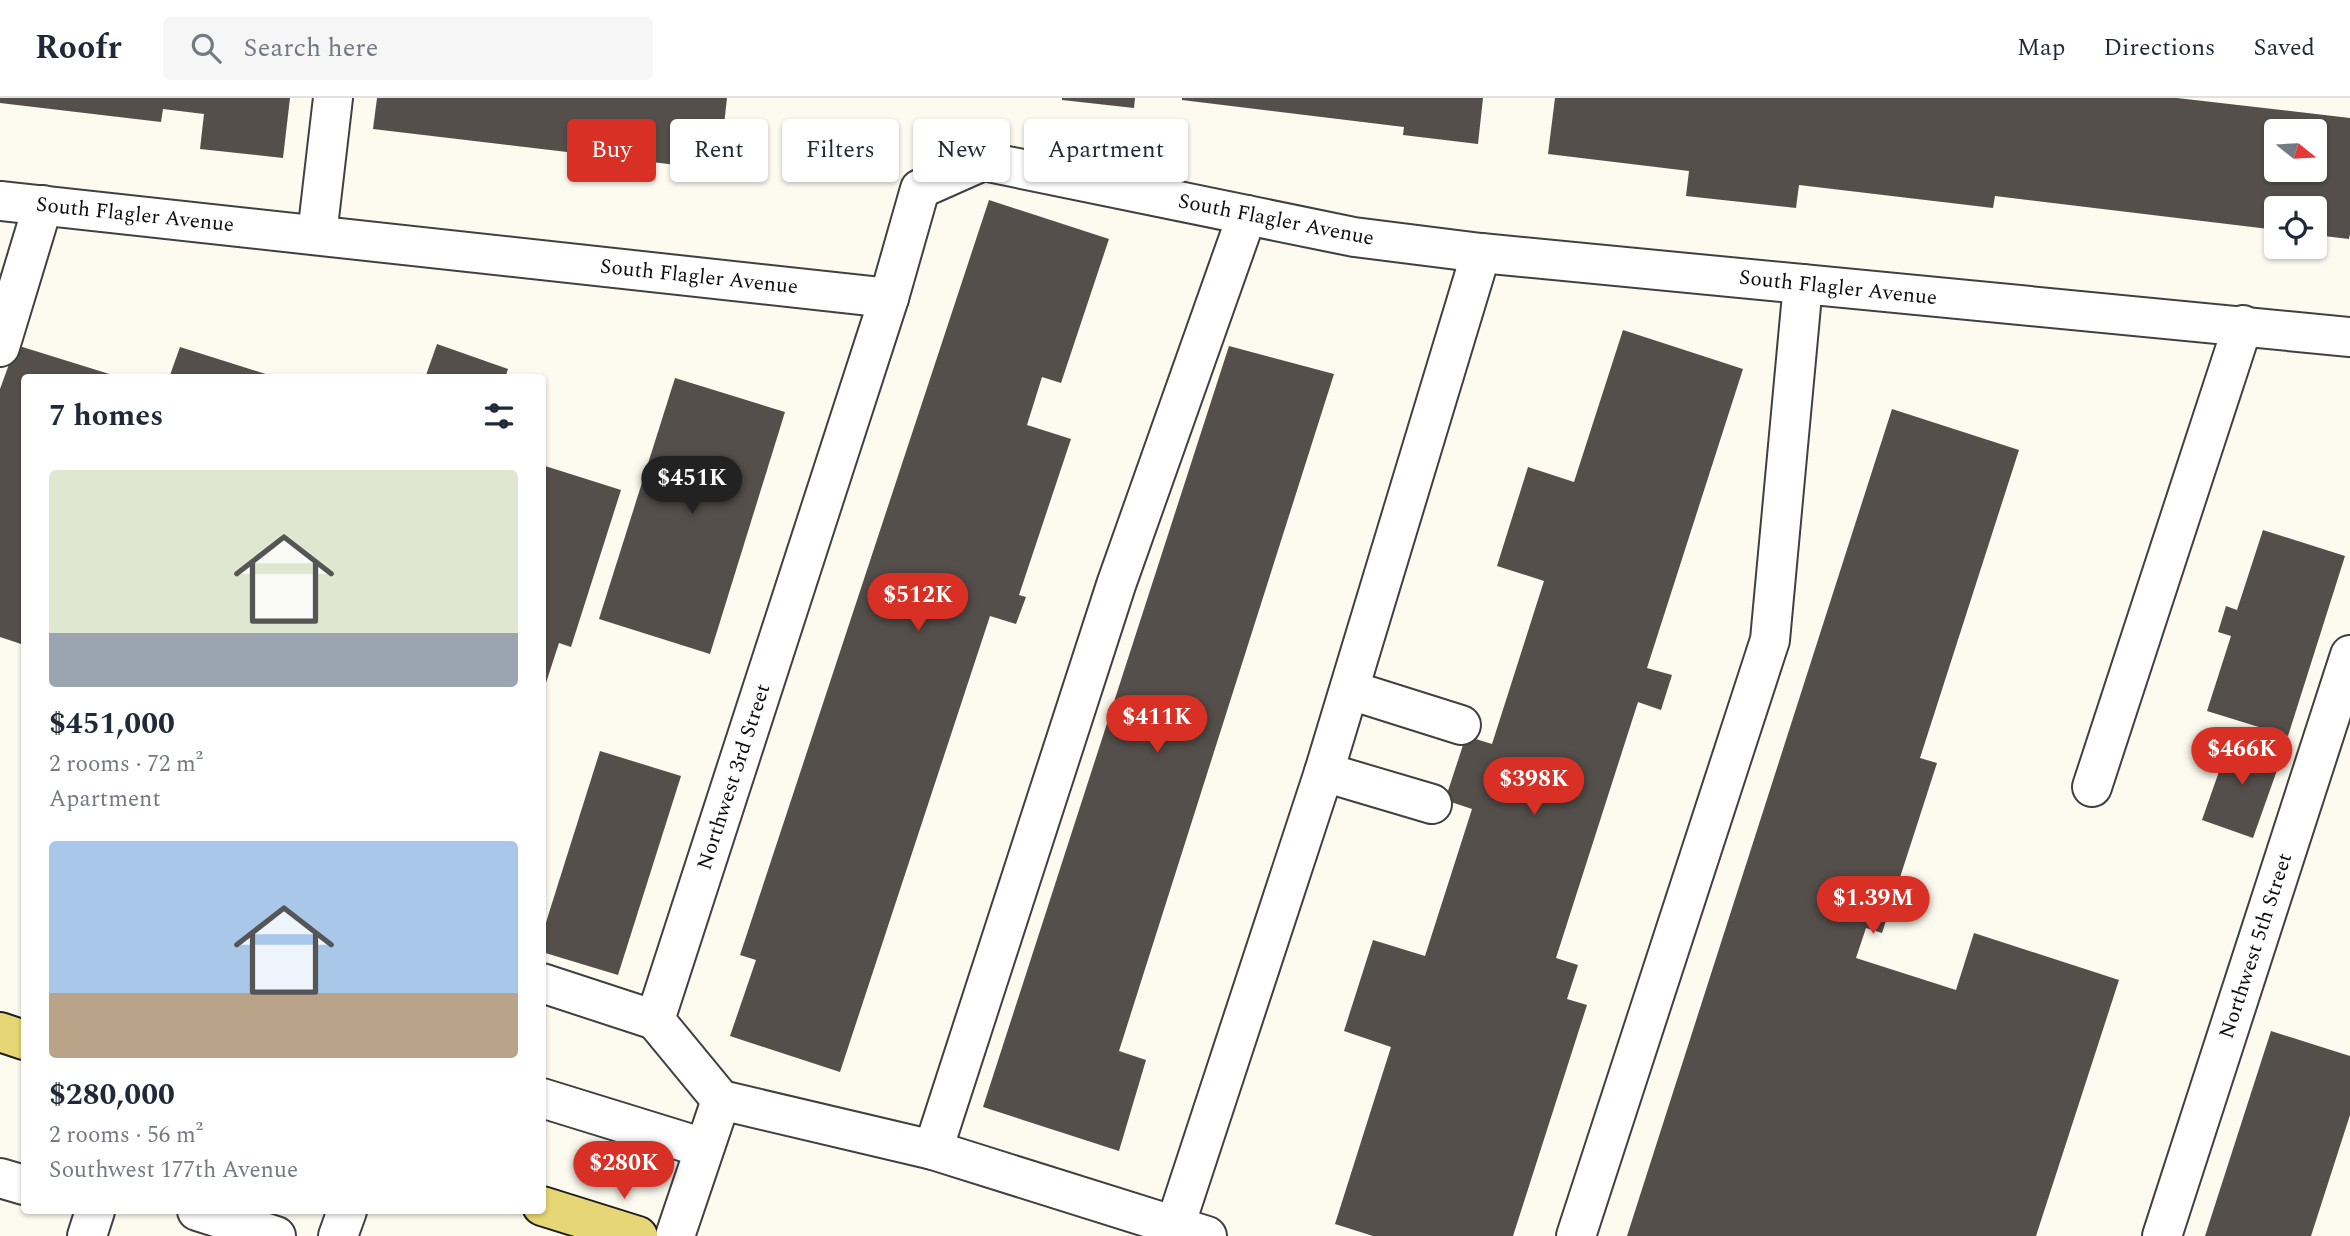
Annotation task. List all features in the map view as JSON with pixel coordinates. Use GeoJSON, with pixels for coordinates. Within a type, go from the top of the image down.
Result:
{"type":"FeatureCollection","features":[{"type":"Feature","properties":{"kind":"main road"},"geometry":{"type":"LineString","coordinates":[[0,1032],[21,1039]]}},
{"type":"Feature","properties":{"kind":"main road"},"geometry":{"type":"LineString","coordinates":[[546,1208],[592,1229],[638,1236]]}},
{"type":"Feature","properties":{"kind":"street"},"geometry":{"type":"LineString","coordinates":[[317,235],[333,98]]}},
{"type":"Feature","properties":{"kind":"street","name":"South Flagler Avenue"},"geometry":{"type":"LineString","coordinates":[[0,201],[889,298],[920,189],[984,161],[1354,237],[1481,253],[2350,337]]}},
{"type":"Feature","properties":{"kind":"street"},"geometry":{"type":"LineString","coordinates":[[0,347],[43,205]]}},
{"type":"Feature","properties":{"kind":"street"},"geometry":{"type":"LineString","coordinates":[[933,1150],[1116,585],[1247,215]]}},
{"type":"Feature","properties":{"kind":"street"},"geometry":{"type":"LineString","coordinates":[[546,984],[655,1020],[721,1100],[933,1150],[1191,1231],[1324,772],[1481,253]]}},
{"type":"Feature","properties":{"kind":"street"},"geometry":{"type":"LineString","coordinates":[[1576,1236],[1770,640],[1803,284]]}},
{"type":"Feature","properties":{"kind":"street","name":"Northwest 3rd Street"},"geometry":{"type":"LineString","coordinates":[[655,1020],[889,298]]}},
{"type":"Feature","properties":{"kind":"street"},"geometry":{"type":"LineString","coordinates":[[2092,787],[2243,326]]}},
{"type":"Feature","properties":{"kind":"street","name":"Northwest 5th Street"},"geometry":{"type":"LineString","coordinates":[[2162,1236],[2350,655]]}},
{"type":"Feature","properties":{"kind":"street"},"geometry":{"type":"LineString","coordinates":[[1350,690],[1461,725]]}},
{"type":"Feature","properties":{"kind":"street"},"geometry":{"type":"LineString","coordinates":[[1324,772],[1432,804]]}},
{"type":"Feature","properties":{"kind":"street"},"geometry":{"type":"LineString","coordinates":[[546,1099],[704,1149]]}},
{"type":"Feature","properties":{"kind":"street"},"geometry":{"type":"LineString","coordinates":[[675,1236],[721,1100]]}},
{"type":"Feature","properties":{"kind":"street"},"geometry":{"type":"LineString","coordinates":[[0,1178],[21,1184]]}},
{"type":"Feature","properties":{"kind":"street"},"geometry":{"type":"LineString","coordinates":[[87,1236],[94,1214]]}},
{"type":"Feature","properties":{"kind":"street"},"geometry":{"type":"LineString","coordinates":[[185,1236],[194,1214]]}},
{"type":"Feature","properties":{"kind":"street"},"geometry":{"type":"LineString","coordinates":[[205,1214],[276,1236]]}},
{"type":"Feature","properties":{"kind":"street"},"geometry":{"type":"LineString","coordinates":[[338,1236],[346,1214]]}},
{"type":"Feature","properties":{"kind":"building"},"geometry":{"type":"Polygon","coordinates":[[[0,98],[290,98],[283,158],[200,149],[204,114],[163,109],[161,122],[0,103],[0,98]]]}},
{"type":"Feature","properties":{"kind":"building"},"geometry":{"type":"Polygon","coordinates":[[[377,98],[727,98],[725,119],[670,119],[670,164],[656,163],[656,119],[567,119],[567,152],[373,129],[377,98]]]}},
{"type":"Feature","properties":{"kind":"building"},"geometry":{"type":"Polygon","coordinates":[[[1062,98],[1135,98],[1134,108],[1062,98]]]}},
{"type":"Feature","properties":{"kind":"building"},"geometry":{"type":"Polygon","coordinates":[[[1182,98],[1483,98],[1478,144],[1403,135],[1404,127],[1182,98]]]}},
{"type":"Feature","properties":{"kind":"building"},"geometry":{"type":"Polygon","coordinates":[[[1555,98],[2177,98],[2350,118],[2350,234],[2349,239],[2327,236],[2327,196],[2264,196],[2264,228],[1995,196],[1993,208],[1799,185],[1796,208],[1686,196],[1689,171],[1548,154],[1555,98]]]}},
{"type":"Feature","properties":{"kind":"building"},"geometry":{"type":"Polygon","coordinates":[[[989,200],[1109,239],[1061,383],[1042,377],[1027,425],[1071,439],[1019,595],[1026,597],[1016,624],[990,616],[840,1072],[730,1036],[756,960],[740,955],[989,200]]]}},
{"type":"Feature","properties":{"kind":"building"},"geometry":{"type":"Polygon","coordinates":[[[1623,330],[1743,369],[1647,668],[1672,675],[1661,710],[1638,702],[1556,958],[1578,965],[1567,999],[1587,1005],[1513,1236],[1373,1236],[1335,1224],[1391,1047],[1344,1031],[1373,940],[1425,956],[1472,809],[1445,800],[1466,736],[1492,744],[1544,581],[1497,566],[1528,467],[1574,482],[1623,330]]]}},
{"type":"Feature","properties":{"kind":"building"},"geometry":{"type":"Polygon","coordinates":[[[437,344],[508,369],[506,374],[426,374],[437,344]]]}},
{"type":"Feature","properties":{"kind":"building"},"geometry":{"type":"Polygon","coordinates":[[[16,345],[109,374],[21,374],[21,644],[0,637],[0,389],[16,345]]]}},
{"type":"Feature","properties":{"kind":"building"},"geometry":{"type":"Polygon","coordinates":[[[1229,346],[1334,374],[1119,1051],[1146,1060],[1119,1151],[983,1107],[1229,346]]]}},
{"type":"Feature","properties":{"kind":"building"},"geometry":{"type":"Polygon","coordinates":[[[180,347],[266,374],[170,374],[180,347]]]}},
{"type":"Feature","properties":{"kind":"building"},"geometry":{"type":"Polygon","coordinates":[[[675,378],[785,412],[710,654],[599,619],[675,378]]]}},
{"type":"Feature","properties":{"kind":"building"},"geometry":{"type":"Polygon","coordinates":[[[1892,409],[2019,450],[1920,758],[1937,763],[1882,933],[1866,928],[1856,958],[1956,990],[1974,933],[2119,980],[2036,1236],[1627,1236],[1892,409]]]}},
{"type":"Feature","properties":{"kind":"building"},"geometry":{"type":"Polygon","coordinates":[[[546,466],[621,490],[571,647],[559,643],[546,683],[546,466]]]}},
{"type":"Feature","properties":{"kind":"building"},"geometry":{"type":"Polygon","coordinates":[[[2263,530],[2345,556],[2288,736],[2207,711],[2231,636],[2218,632],[2226,606],[2237,610],[2263,530]]]}},
{"type":"Feature","properties":{"kind":"building"},"geometry":{"type":"Polygon","coordinates":[[[2245,735],[2272,744],[2268,755],[2281,759],[2253,838],[2202,820],[2229,743],[2241,747],[2245,735]]]}},
{"type":"Feature","properties":{"kind":"building"},"geometry":{"type":"Polygon","coordinates":[[[600,751],[681,776],[618,975],[546,953],[546,922],[600,751]]]}},
{"type":"Feature","properties":{"kind":"building"},"geometry":{"type":"Polygon","coordinates":[[[2271,1031],[2350,1056],[2350,1115],[2311,1236],[2205,1236],[2271,1031]]]}}]}
